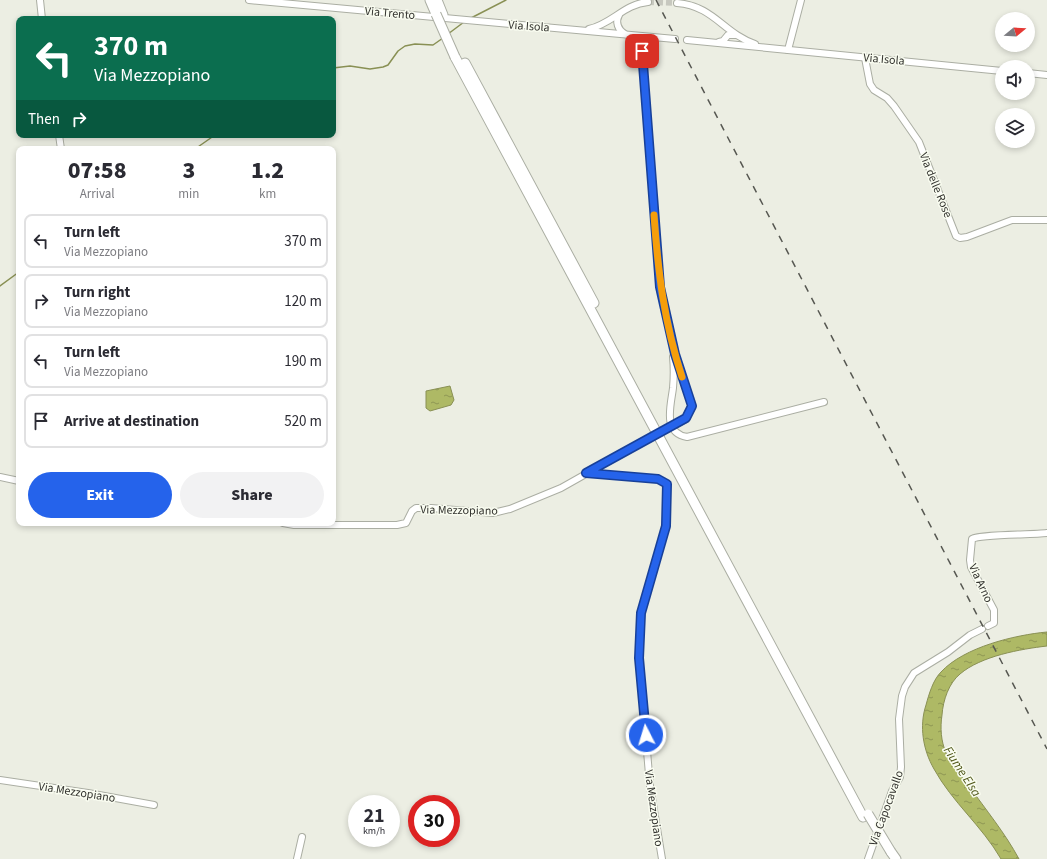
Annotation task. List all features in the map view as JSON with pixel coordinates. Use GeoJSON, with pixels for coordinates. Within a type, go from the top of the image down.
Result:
{"type":"FeatureCollection","features":[{"type":"Feature","properties":{"kind":"highway"},"geometry":{"type":"LineString","coordinates":[[430,0],[439,14],[458,56],[865,815],[890,856]]}},
{"type":"Feature","properties":{"kind":"highway"},"geometry":{"type":"LineString","coordinates":[[437,0],[439,14]]}},
{"type":"Feature","properties":{"kind":"street"},"geometry":{"type":"LineString","coordinates":[[40,0],[42,16]]}},
{"type":"Feature","properties":{"kind":"street","name":"Via Trento"},"geometry":{"type":"LineString","coordinates":[[249,0],[483,22]]}},
{"type":"Feature","properties":{"kind":"street"},"geometry":{"type":"LineString","coordinates":[[788,50],[801,0]]}},
{"type":"Feature","properties":{"kind":"street","name":"Via Isola"},"geometry":{"type":"LineString","coordinates":[[575,30],[598,27],[634,4],[648,2]]}},
{"type":"Feature","properties":{"kind":"street","name":"Via Isola"},"geometry":{"type":"LineString","coordinates":[[677,3],[698,7],[722,23],[743,40],[766,47]]}},
{"type":"Feature","properties":{"kind":"street"},"geometry":{"type":"LineString","coordinates":[[617,31],[616,20],[621,12]]}},
{"type":"Feature","properties":{"kind":"street"},"geometry":{"type":"LineString","coordinates":[[609,21],[614,22],[617,31],[626,35],[675,39]]}},
{"type":"Feature","properties":{"kind":"street","name":"Via Isola"},"geometry":{"type":"LineString","coordinates":[[483,22],[575,30],[617,31]]}},
{"type":"Feature","properties":{"kind":"street"},"geometry":{"type":"LineString","coordinates":[[722,23],[728,41],[736,42],[735,35]]}},
{"type":"Feature","properties":{"kind":"street","name":"Via Mezzopiano"},"geometry":{"type":"LineString","coordinates":[[336,525],[403,524],[408,521],[414,509],[422,508],[502,512],[548,495],[686,418],[692,406],[672,343],[660,287],[641,36]]}},
{"type":"Feature","properties":{"kind":"street","name":"Via Isola"},"geometry":{"type":"LineString","coordinates":[[687,40],[717,43],[728,41],[788,50],[995,70]]}},
{"type":"Feature","properties":{"kind":"street","name":"Via delle Rose"},"geometry":{"type":"LineString","coordinates":[[865,58],[865,66],[870,84],[874,90],[888,98],[919,142],[956,236],[960,238],[967,237],[1012,220],[1047,220]]}},
{"type":"Feature","properties":{"kind":"street"},"geometry":{"type":"LineString","coordinates":[[1035,74],[1047,75]]}},
{"type":"Feature","properties":{"kind":"street"},"geometry":{"type":"LineString","coordinates":[[672,343],[674,373],[670,419],[672,429],[680,436],[687,437],[824,402]]}},
{"type":"Feature","properties":{"kind":"street","name":"Via Mezzopiano"},"geometry":{"type":"LineString","coordinates":[[586,473],[658,479],[667,484],[666,526],[641,613],[639,658],[650,786],[662,859]]}},
{"type":"Feature","properties":{"kind":"street"},"geometry":{"type":"LineString","coordinates":[[0,477],[16,480]]}},
{"type":"Feature","properties":{"kind":"street","name":"Via Arno"},"geometry":{"type":"LineString","coordinates":[[988,626],[994,623],[995,614],[971,567],[970,550],[972,540],[982,535],[1020,536],[1047,533]]}},
{"type":"Feature","properties":{"kind":"street","name":"Via Capocavallo"},"geometry":{"type":"LineString","coordinates":[[868,859],[892,791],[900,777],[900,719],[902,696],[905,687],[914,673],[948,652],[970,635],[982,629]]}},
{"type":"Feature","properties":{"kind":"street","name":"Via Mezzopiano"},"geometry":{"type":"LineString","coordinates":[[0,780],[154,805]]}},
{"type":"Feature","properties":{"kind":"street"},"geometry":{"type":"LineString","coordinates":[[297,859],[302,837]]}},
{"type":"Feature","properties":{"kind":"water"},"geometry":{"type":"Polygon","coordinates":[[[450,386],[454,400],[451,405],[430,411],[426,408],[426,391],[450,386]]]}},
{"type":"Feature","properties":{"kind":"water"},"geometry":{"type":"Polygon","coordinates":[[[1047,632],[1047,646],[1002,654],[979,662],[960,674],[947,692],[944,704],[941,730],[943,744],[948,758],[1002,831],[1019,859],[1001,859],[985,836],[949,792],[930,762],[923,738],[924,713],[930,692],[936,679],[951,663],[976,649],[1005,639],[1047,632]]]}},
{"type":"Feature","properties":{"kind":"waterway"},"geometry":{"type":"LineString","coordinates":[[471,18],[506,0]]}},
{"type":"Feature","properties":{"kind":"waterway"},"geometry":{"type":"LineString","coordinates":[[448,34],[464,22]]}},
{"type":"Feature","properties":{"kind":"waterway"},"geometry":{"type":"LineString","coordinates":[[336,68],[350,66],[370,69],[383,67],[388,65],[398,51],[405,46],[415,44],[433,45],[443,38]]}},
{"type":"Feature","properties":{"kind":"waterway"},"geometry":{"type":"LineString","coordinates":[[199,146],[211,138]]}},
{"type":"Feature","properties":{"kind":"waterway"},"geometry":{"type":"LineString","coordinates":[[0,286],[16,274]]}},
{"type":"Feature","properties":{"kind":"tunnel"},"geometry":{"type":"LineString","coordinates":[[648,2],[677,3]]}},
{"type":"Feature","properties":{"kind":"railway"},"geometry":{"type":"LineString","coordinates":[[656,0],[1047,749]]}},
{"type":"Feature","properties":{"kind":"slow traffic"},"geometry":{"type":"LineString","coordinates":[[654,215],[660,287],[675,354],[682,377]]}},
{"type":"Feature","properties":{"kind":"route"},"geometry":{"type":"LineString","coordinates":[[642,51],[660,287],[675,354],[692,406],[690,414],[686,418],[586,473],[658,479],[664,480],[667,484],[668,503],[666,526],[641,613],[639,658],[646,735]]}},
{"type":"Feature","properties":{"kind":"water label","name":"Fiume Elsa"},"geometry":{"type":"Point","coordinates":[963,771]}}]}
